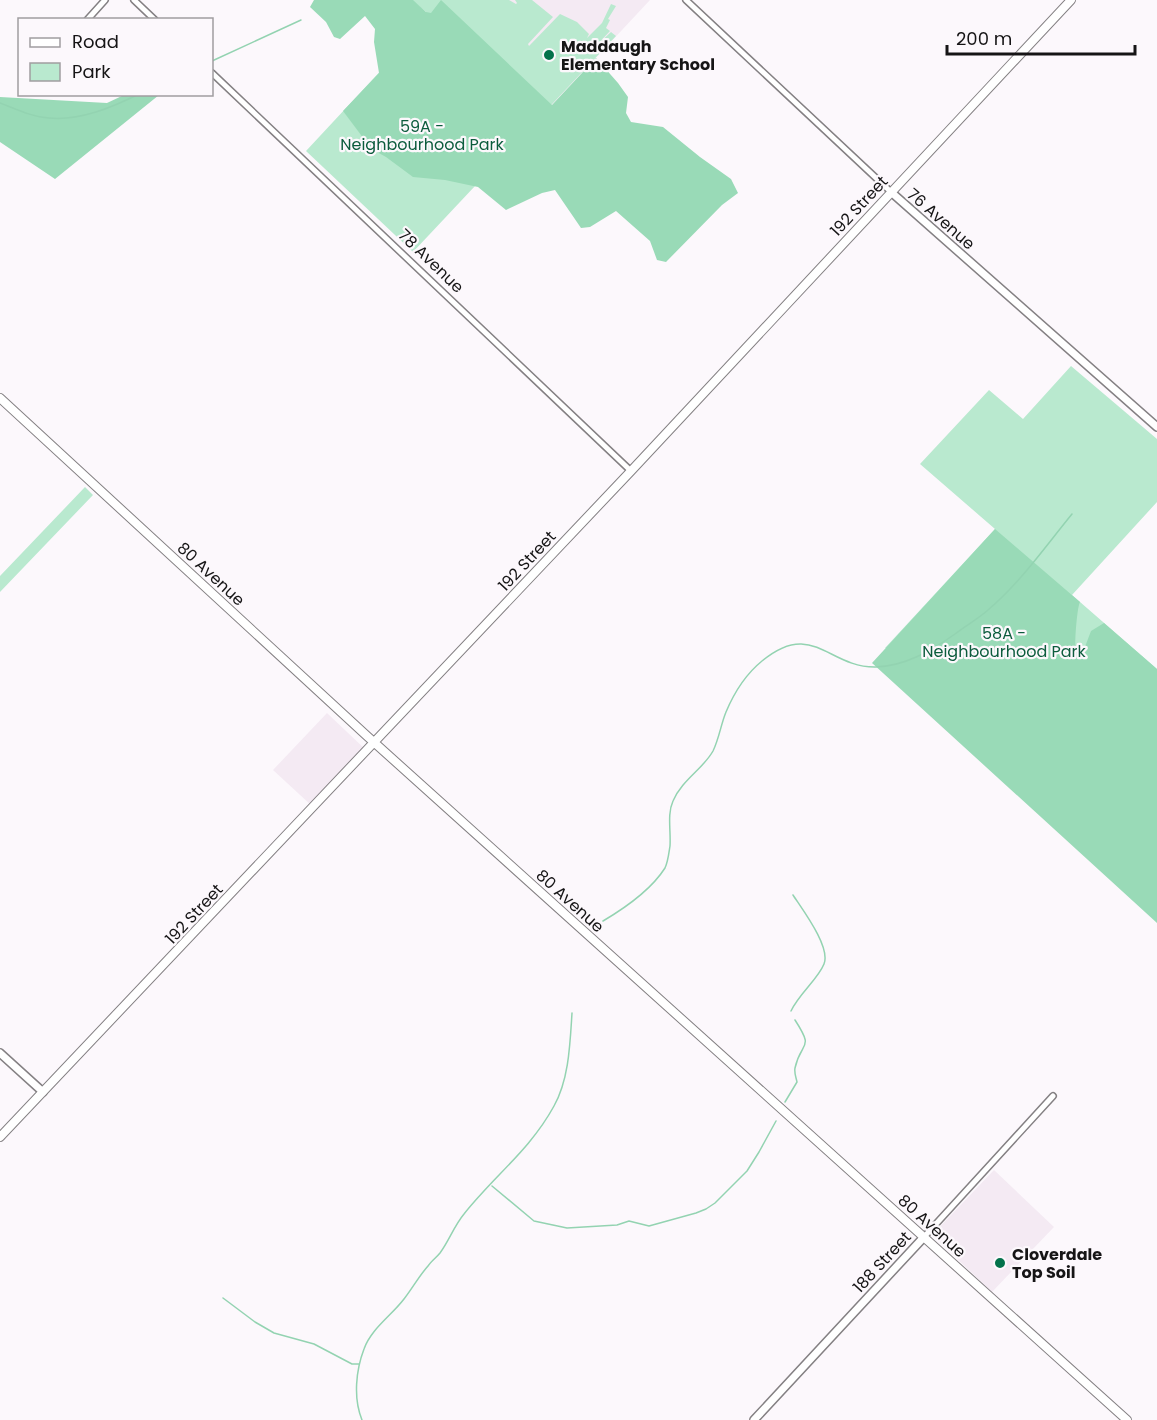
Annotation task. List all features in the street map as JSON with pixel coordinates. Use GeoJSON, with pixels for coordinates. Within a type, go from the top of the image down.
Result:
{"type":"FeatureCollection","features":[{"type":"Feature","properties":{"kind":"main road","name":"192 Street"},"geometry":{"type":"LineString","coordinates":[[0,1137],[631,471],[1071,0]]}},
{"type":"Feature","properties":{"kind":"main road","name":"80 Avenue"},"geometry":{"type":"LineString","coordinates":[[0,398],[374,742],[1127,1420]]}},
{"type":"Feature","properties":{"kind":"street"},"geometry":{"type":"LineString","coordinates":[[89,18],[105,0]]}},
{"type":"Feature","properties":{"kind":"street"},"geometry":{"type":"LineString","coordinates":[[134,0],[152,18]]}},
{"type":"Feature","properties":{"kind":"street","name":"76 Avenue"},"geometry":{"type":"LineString","coordinates":[[686,0],[891,192],[1157,428]]}},
{"type":"Feature","properties":{"kind":"street","name":"78 Avenue"},"geometry":{"type":"LineString","coordinates":[[213,74],[631,471]]}},
{"type":"Feature","properties":{"kind":"street"},"geometry":{"type":"LineString","coordinates":[[0,1053],[43,1092]]}},
{"type":"Feature","properties":{"kind":"street","name":"188 Street"},"geometry":{"type":"LineString","coordinates":[[754,1420],[1053,1096]]}},
{"type":"Feature","properties":{"kind":"shaded area","name":"Maddaugh Elementary School"},"geometry":{"type":"Polygon","coordinates":[[[441,0],[650,0],[552,105],[441,0]]]}},
{"type":"Feature","properties":{"kind":"shaded area"},"geometry":{"type":"Polygon","coordinates":[[[327,713],[366,750],[312,806],[273,770],[327,713]]]}},
{"type":"Feature","properties":{"kind":"shaded area"},"geometry":{"type":"Polygon","coordinates":[[[994,1170],[1054,1227],[992,1292],[932,1235],[994,1170]]]}},
{"type":"Feature","properties":{"kind":"green space"},"geometry":{"type":"Polygon","coordinates":[[[314,0],[413,0],[426,12],[431,13],[441,0],[552,105],[596,58],[628,97],[626,113],[631,122],[663,127],[731,179],[738,193],[722,205],[666,262],[657,260],[650,241],[616,211],[590,227],[581,228],[555,190],[542,193],[506,210],[478,187],[445,180],[413,177],[386,157],[366,146],[361,135],[343,111],[379,73],[374,42],[375,29],[365,16],[340,39],[334,37],[326,22],[310,7],[314,0]]]}},
{"type":"Feature","properties":{"kind":"green space","name":"59A - Neighbourhood Park"},"geometry":{"type":"Polygon","coordinates":[[[405,0],[509,0],[516,4],[515,0],[532,0],[553,17],[528,44],[529,46],[560,14],[577,22],[589,34],[587,38],[602,23],[611,4],[616,6],[608,19],[610,20],[606,28],[610,31],[596,46],[611,32],[616,36],[413,252],[306,151],[427,21],[426,12],[413,1],[405,0]]]}},
{"type":"Feature","properties":{"kind":"green space"},"geometry":{"type":"Polygon","coordinates":[[[122,96],[158,96],[55,179],[0,142],[0,97],[107,103],[122,96]]]}},
{"type":"Feature","properties":{"kind":"green space","name":"58A - Neighbourhood Park"},"geometry":{"type":"Polygon","coordinates":[[[1071,366],[1157,439],[1157,502],[1072,595],[1157,669],[885,648],[995,529],[920,464],[989,390],[1023,419],[1071,366]]]}},
{"type":"Feature","properties":{"kind":"green space"},"geometry":{"type":"Polygon","coordinates":[[[85,487],[93,495],[0,592],[0,576],[85,487]]]}},
{"type":"Feature","properties":{"kind":"green space","name":"58A - Neighbourhood Park"},"geometry":{"type":"Polygon","coordinates":[[[995,529],[1080,602],[1076,627],[1076,652],[1083,652],[1091,631],[1104,623],[1157,669],[1157,923],[872,663],[995,529]]]}},
{"type":"Feature","properties":{"kind":"waterway"},"geometry":{"type":"LineString","coordinates":[[213,61],[301,20]]}},
{"type":"Feature","properties":{"kind":"waterway"},"geometry":{"type":"LineString","coordinates":[[0,103],[36,116],[61,118],[96,112],[135,96]]}},
{"type":"Feature","properties":{"kind":"waterway"},"geometry":{"type":"LineString","coordinates":[[603,921],[645,891],[665,868],[670,846],[670,817],[673,801],[713,751],[733,698],[756,666],[780,649],[795,644],[808,645],[859,665],[876,667],[907,661],[937,646],[1000,599],[1072,514]]}},
{"type":"Feature","properties":{"kind":"waterway"},"geometry":{"type":"LineString","coordinates":[[791,1011],[821,970],[825,957],[820,938],[793,895]]}},
{"type":"Feature","properties":{"kind":"waterway"},"geometry":{"type":"LineString","coordinates":[[362,1420],[357,1403],[357,1384],[359,1366],[367,1342],[440,1253],[457,1223],[475,1200],[534,1136],[554,1106],[563,1084],[568,1061],[572,1013]]}},
{"type":"Feature","properties":{"kind":"waterway"},"geometry":{"type":"LineString","coordinates":[[785,1102],[797,1082],[795,1068],[805,1045],[804,1037],[795,1020]]}},
{"type":"Feature","properties":{"kind":"waterway"},"geometry":{"type":"LineString","coordinates":[[492,1186],[534,1221],[567,1228],[617,1225],[629,1221],[649,1226],[696,1213],[715,1203],[747,1171],[776,1121]]}},
{"type":"Feature","properties":{"kind":"waterway"},"geometry":{"type":"LineString","coordinates":[[223,1298],[274,1333],[314,1344],[352,1364],[359,1364]]}},
{"type":"Feature","properties":{"kind":"place","name":"Maddaugh Elementary School"},"geometry":{"type":"Point","coordinates":[549,55]}},
{"type":"Feature","properties":{"kind":"place","name":"Cloverdale Top Soil"},"geometry":{"type":"Point","coordinates":[1000,1263]}}]}
